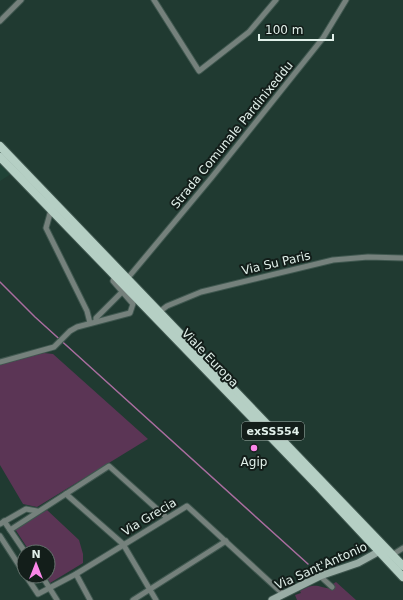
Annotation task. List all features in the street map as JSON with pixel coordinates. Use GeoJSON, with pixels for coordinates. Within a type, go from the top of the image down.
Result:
{"type":"FeatureCollection","features":[{"type":"Feature","properties":{"kind":"main road","name":"Viale Europa"},"geometry":{"type":"LineString","coordinates":[[0,146],[403,566]]}},
{"type":"Feature","properties":{"kind":"main road","name":"Viale Europa"},"geometry":{"type":"LineString","coordinates":[[0,157],[318,486],[378,552],[403,577]]}},
{"type":"Feature","properties":{"kind":"street"},"geometry":{"type":"LineString","coordinates":[[0,21],[21,0]]}},
{"type":"Feature","properties":{"kind":"street"},"geometry":{"type":"LineString","coordinates":[[154,0],[198,71],[249,32],[276,0]]}},
{"type":"Feature","properties":{"kind":"street"},"geometry":{"type":"LineString","coordinates":[[337,0],[345,2]]}},
{"type":"Feature","properties":{"kind":"street","name":"Strada Comunale Pardinixeddu"},"geometry":{"type":"LineString","coordinates":[[127,279],[212,177],[323,38],[345,2]]}},
{"type":"Feature","properties":{"kind":"street"},"geometry":{"type":"LineString","coordinates":[[51,210],[46,228],[93,322]]}},
{"type":"Feature","properties":{"kind":"street","name":"Via Su Paris"},"geometry":{"type":"LineString","coordinates":[[159,312],[167,306],[201,292],[326,262],[368,257],[403,258]]}},
{"type":"Feature","properties":{"kind":"street"},"geometry":{"type":"LineString","coordinates":[[0,362],[54,348],[70,331],[93,322],[130,314],[133,304],[113,280],[115,276]]}},
{"type":"Feature","properties":{"kind":"street"},"geometry":{"type":"LineString","coordinates":[[93,322],[122,292]]}},
{"type":"Feature","properties":{"kind":"street"},"geometry":{"type":"LineString","coordinates":[[10,530],[109,466],[166,517]]}},
{"type":"Feature","properties":{"kind":"street"},"geometry":{"type":"LineString","coordinates":[[66,494],[123,544],[156,600]]}},
{"type":"Feature","properties":{"kind":"street","name":"Via Grecia"},"geometry":{"type":"LineString","coordinates":[[51,588],[76,574],[166,517],[187,506],[283,594]]}},
{"type":"Feature","properties":{"kind":"street"},"geometry":{"type":"LineString","coordinates":[[20,544],[10,530],[2,522],[26,509],[37,512]]}},
{"type":"Feature","properties":{"kind":"street"},"geometry":{"type":"LineString","coordinates":[[0,536],[16,561]]}},
{"type":"Feature","properties":{"kind":"street"},"geometry":{"type":"LineString","coordinates":[[133,600],[226,541]]}},
{"type":"Feature","properties":{"kind":"street"},"geometry":{"type":"LineString","coordinates":[[392,555],[403,548]]}},
{"type":"Feature","properties":{"kind":"street","name":"Via Sant'Antonio"},"geometry":{"type":"LineString","coordinates":[[272,600],[320,576],[358,563],[378,552]]}},
{"type":"Feature","properties":{"kind":"street"},"geometry":{"type":"LineString","coordinates":[[76,574],[90,600]]}},
{"type":"Feature","properties":{"kind":"street"},"geometry":{"type":"LineString","coordinates":[[320,576],[332,587]]}},
{"type":"Feature","properties":{"kind":"street"},"geometry":{"type":"LineString","coordinates":[[31,584],[38,594],[51,588]]}},
{"type":"Feature","properties":{"kind":"street"},"geometry":{"type":"LineString","coordinates":[[48,584],[57,600]]}},
{"type":"Feature","properties":{"kind":"shaded area"},"geometry":{"type":"Polygon","coordinates":[[[0,163],[11,174],[0,181],[0,163]]]}},
{"type":"Feature","properties":{"kind":"shaded area"},"geometry":{"type":"Polygon","coordinates":[[[44,353],[53,354],[148,439],[37,507],[23,504],[0,465],[0,363],[44,353]]]}},
{"type":"Feature","properties":{"kind":"shaded area"},"geometry":{"type":"Polygon","coordinates":[[[47,510],[79,540],[83,554],[83,563],[56,579],[56,544],[25,544],[15,529],[47,510]]]}},
{"type":"Feature","properties":{"kind":"shaded area"},"geometry":{"type":"Polygon","coordinates":[[[336,582],[356,600],[297,600],[295,595],[301,593],[300,591],[305,588],[313,586],[332,589],[333,584],[336,582]]]}},
{"type":"Feature","properties":{"kind":"waterway"},"geometry":{"type":"LineString","coordinates":[[0,282],[35,317],[308,564]]}},
{"type":"Feature","properties":{"kind":"place","name":"Agip"},"geometry":{"type":"Point","coordinates":[254,448]}}]}
